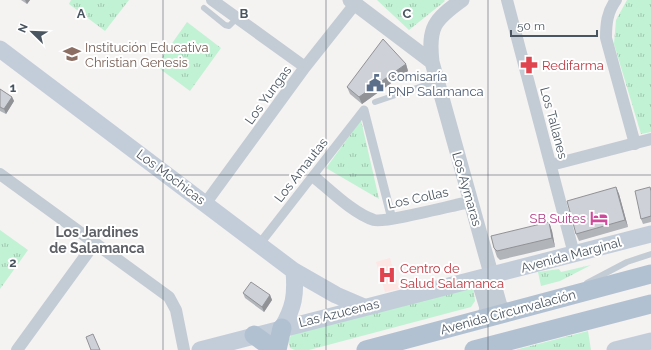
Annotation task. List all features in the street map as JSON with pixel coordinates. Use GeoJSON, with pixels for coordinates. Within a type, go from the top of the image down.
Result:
{"type":"FeatureCollection","features":[{"type":"Feature","properties":{"kind":"main road","name":"Los Mochicas"},"geometry":{"type":"LineString","coordinates":[[0,49],[205,204],[258,246],[294,271],[336,295],[364,307]]}},
{"type":"Feature","properties":{"kind":"main road","name":"Avenida Marginal"},"geometry":{"type":"LineString","coordinates":[[484,277],[651,234]]}},
{"type":"Feature","properties":{"kind":"main road"},"geometry":{"type":"LineString","coordinates":[[254,335],[276,350],[282,328],[294,303],[296,288],[294,271]]}},
{"type":"Feature","properties":{"kind":"main road","name":"Avenida Circunvalación"},"geometry":{"type":"LineString","coordinates":[[366,350],[651,274]]}},
{"type":"Feature","properties":{"kind":"main road","name":"Las Azucenas"},"geometry":{"type":"LineString","coordinates":[[200,350],[484,277]]}},
{"type":"Feature","properties":{"kind":"main road"},"geometry":{"type":"LineString","coordinates":[[474,350],[651,304]]}},
{"type":"Feature","properties":{"kind":"main road"},"geometry":{"type":"LineString","coordinates":[[615,350],[651,342]]}},
{"type":"Feature","properties":{"kind":"street","name":"Los Aymaras"},"geometry":{"type":"LineString","coordinates":[[462,0],[437,21],[431,34],[432,62],[470,202],[484,277],[487,308],[484,319]]}},
{"type":"Feature","properties":{"kind":"street","name":"Los Tallanes"},"geometry":{"type":"LineString","coordinates":[[507,0],[574,254]]}},
{"type":"Feature","properties":{"kind":"street"},"geometry":{"type":"LineString","coordinates":[[616,0],[611,6],[606,21],[606,38],[635,144]]}},
{"type":"Feature","properties":{"kind":"street"},"geometry":{"type":"LineString","coordinates":[[352,2],[432,62]]}},
{"type":"Feature","properties":{"kind":"street","name":"Los Yungas"},"geometry":{"type":"LineString","coordinates":[[205,204],[352,2]]}},
{"type":"Feature","properties":{"kind":"street"},"geometry":{"type":"LineString","coordinates":[[208,4],[238,18],[305,67]]}},
{"type":"Feature","properties":{"kind":"street","name":"Los Amautas"},"geometry":{"type":"LineString","coordinates":[[258,246],[314,177],[364,110],[392,219]]}},
{"type":"Feature","properties":{"kind":"street"},"geometry":{"type":"LineString","coordinates":[[551,166],[651,139]]}},
{"type":"Feature","properties":{"kind":"street"},"geometry":{"type":"LineString","coordinates":[[0,174],[94,244],[169,297],[176,310],[184,350]]}},
{"type":"Feature","properties":{"kind":"street","name":"Los Collas"},"geometry":{"type":"LineString","coordinates":[[314,177],[362,215],[375,220],[392,219],[470,202]]}},
{"type":"Feature","properties":{"kind":"street"},"geometry":{"type":"LineString","coordinates":[[17,350],[94,244]]}},
{"type":"Feature","properties":{"kind":"street","name":"Los Aymaras"},"geometry":{"type":"LineString","coordinates":[[484,277],[500,306],[508,313]]}},
{"type":"Feature","properties":{"kind":"lane"},"geometry":{"type":"LineString","coordinates":[[375,102],[437,81]]}},
{"type":"Feature","properties":{"kind":"lane"},"geometry":{"type":"LineString","coordinates":[[554,300],[627,262],[651,254]]}},
{"type":"Feature","properties":{"kind":"shaded area","name":"Centro de Salud Salamanca"},"geometry":{"type":"Polygon","coordinates":[[[390,258],[399,289],[385,292],[376,262],[390,258]]]}},
{"type":"Feature","properties":{"kind":"green space"},"geometry":{"type":"Polygon","coordinates":[[[71,0],[129,0],[105,31],[69,4],[71,0]]]}},
{"type":"Feature","properties":{"kind":"green space"},"geometry":{"type":"Polygon","coordinates":[[[377,0],[444,0],[445,1],[409,30],[377,0]]]}},
{"type":"Feature","properties":{"kind":"green space"},"geometry":{"type":"Polygon","coordinates":[[[627,0],[651,0],[651,132],[641,134],[614,44],[616,20],[627,0]]]}},
{"type":"Feature","properties":{"kind":"green space"},"geometry":{"type":"Polygon","coordinates":[[[187,22],[221,48],[190,91],[156,66],[187,22]]]}},
{"type":"Feature","properties":{"kind":"green space"},"geometry":{"type":"Polygon","coordinates":[[[361,120],[379,199],[326,168],[361,120]]]}},
{"type":"Feature","properties":{"kind":"green space"},"geometry":{"type":"Polygon","coordinates":[[[0,230],[28,250],[0,289],[0,230]]]}},
{"type":"Feature","properties":{"kind":"green space"},"geometry":{"type":"Polygon","coordinates":[[[591,265],[560,281],[541,286],[538,272],[559,269],[561,272],[591,265]]]}},
{"type":"Feature","properties":{"kind":"green space"},"geometry":{"type":"Polygon","coordinates":[[[473,286],[475,301],[471,307],[309,350],[295,350],[290,348],[288,341],[293,332],[473,286]]]}},
{"type":"Feature","properties":{"kind":"green space"},"geometry":{"type":"Polygon","coordinates":[[[588,331],[591,350],[515,350],[588,331]]]}},
{"type":"Feature","properties":{"kind":"building","name":"Comisaría PNP Salamanca"},"geometry":{"type":"Polygon","coordinates":[[[383,39],[406,64],[359,97],[347,87],[383,39]]]}},
{"type":"Feature","properties":{"kind":"building"},"geometry":{"type":"Polygon","coordinates":[[[0,89],[12,97],[4,109],[0,107],[0,89]]]}},
{"type":"Feature","properties":{"kind":"building","name":"SB Suites"},"geometry":{"type":"Polygon","coordinates":[[[616,187],[625,220],[576,234],[567,201],[616,187]]]}},
{"type":"Feature","properties":{"kind":"building"},"geometry":{"type":"Polygon","coordinates":[[[650,187],[651,216],[641,219],[635,191],[650,187]]]}},
{"type":"Feature","properties":{"kind":"building"},"geometry":{"type":"Polygon","coordinates":[[[549,222],[552,238],[497,251],[494,248],[491,236],[549,222]]]}},
{"type":"Feature","properties":{"kind":"building"},"geometry":{"type":"Polygon","coordinates":[[[251,282],[270,295],[262,307],[243,293],[251,282]]]}},
{"type":"Feature","properties":{"kind":"building"},"geometry":{"type":"Polygon","coordinates":[[[93,334],[100,350],[91,350],[86,337],[93,334]]]}},
{"type":"Feature","properties":{"kind":"place","name":"Institución Educativa Christian Genesis"},"geometry":{"type":"Point","coordinates":[72,54]}},
{"type":"Feature","properties":{"kind":"place","name":"Redifarma"},"geometry":{"type":"Point","coordinates":[529,65]}},
{"type":"Feature","properties":{"kind":"place","name":"Comisaría PNP Salamanca"},"geometry":{"type":"Point","coordinates":[375,83]}},
{"type":"Feature","properties":{"kind":"place","name":"SB Suites"},"geometry":{"type":"Point","coordinates":[599,218]}},
{"type":"Feature","properties":{"kind":"place","name":"Centro de Salud Salamanca"},"geometry":{"type":"Point","coordinates":[387,275]}},
{"type":"Feature","properties":{"kind":"district","name":"Los Jardines de Salamanca"},"geometry":{"type":"Point","coordinates":[97,240]}}]}
